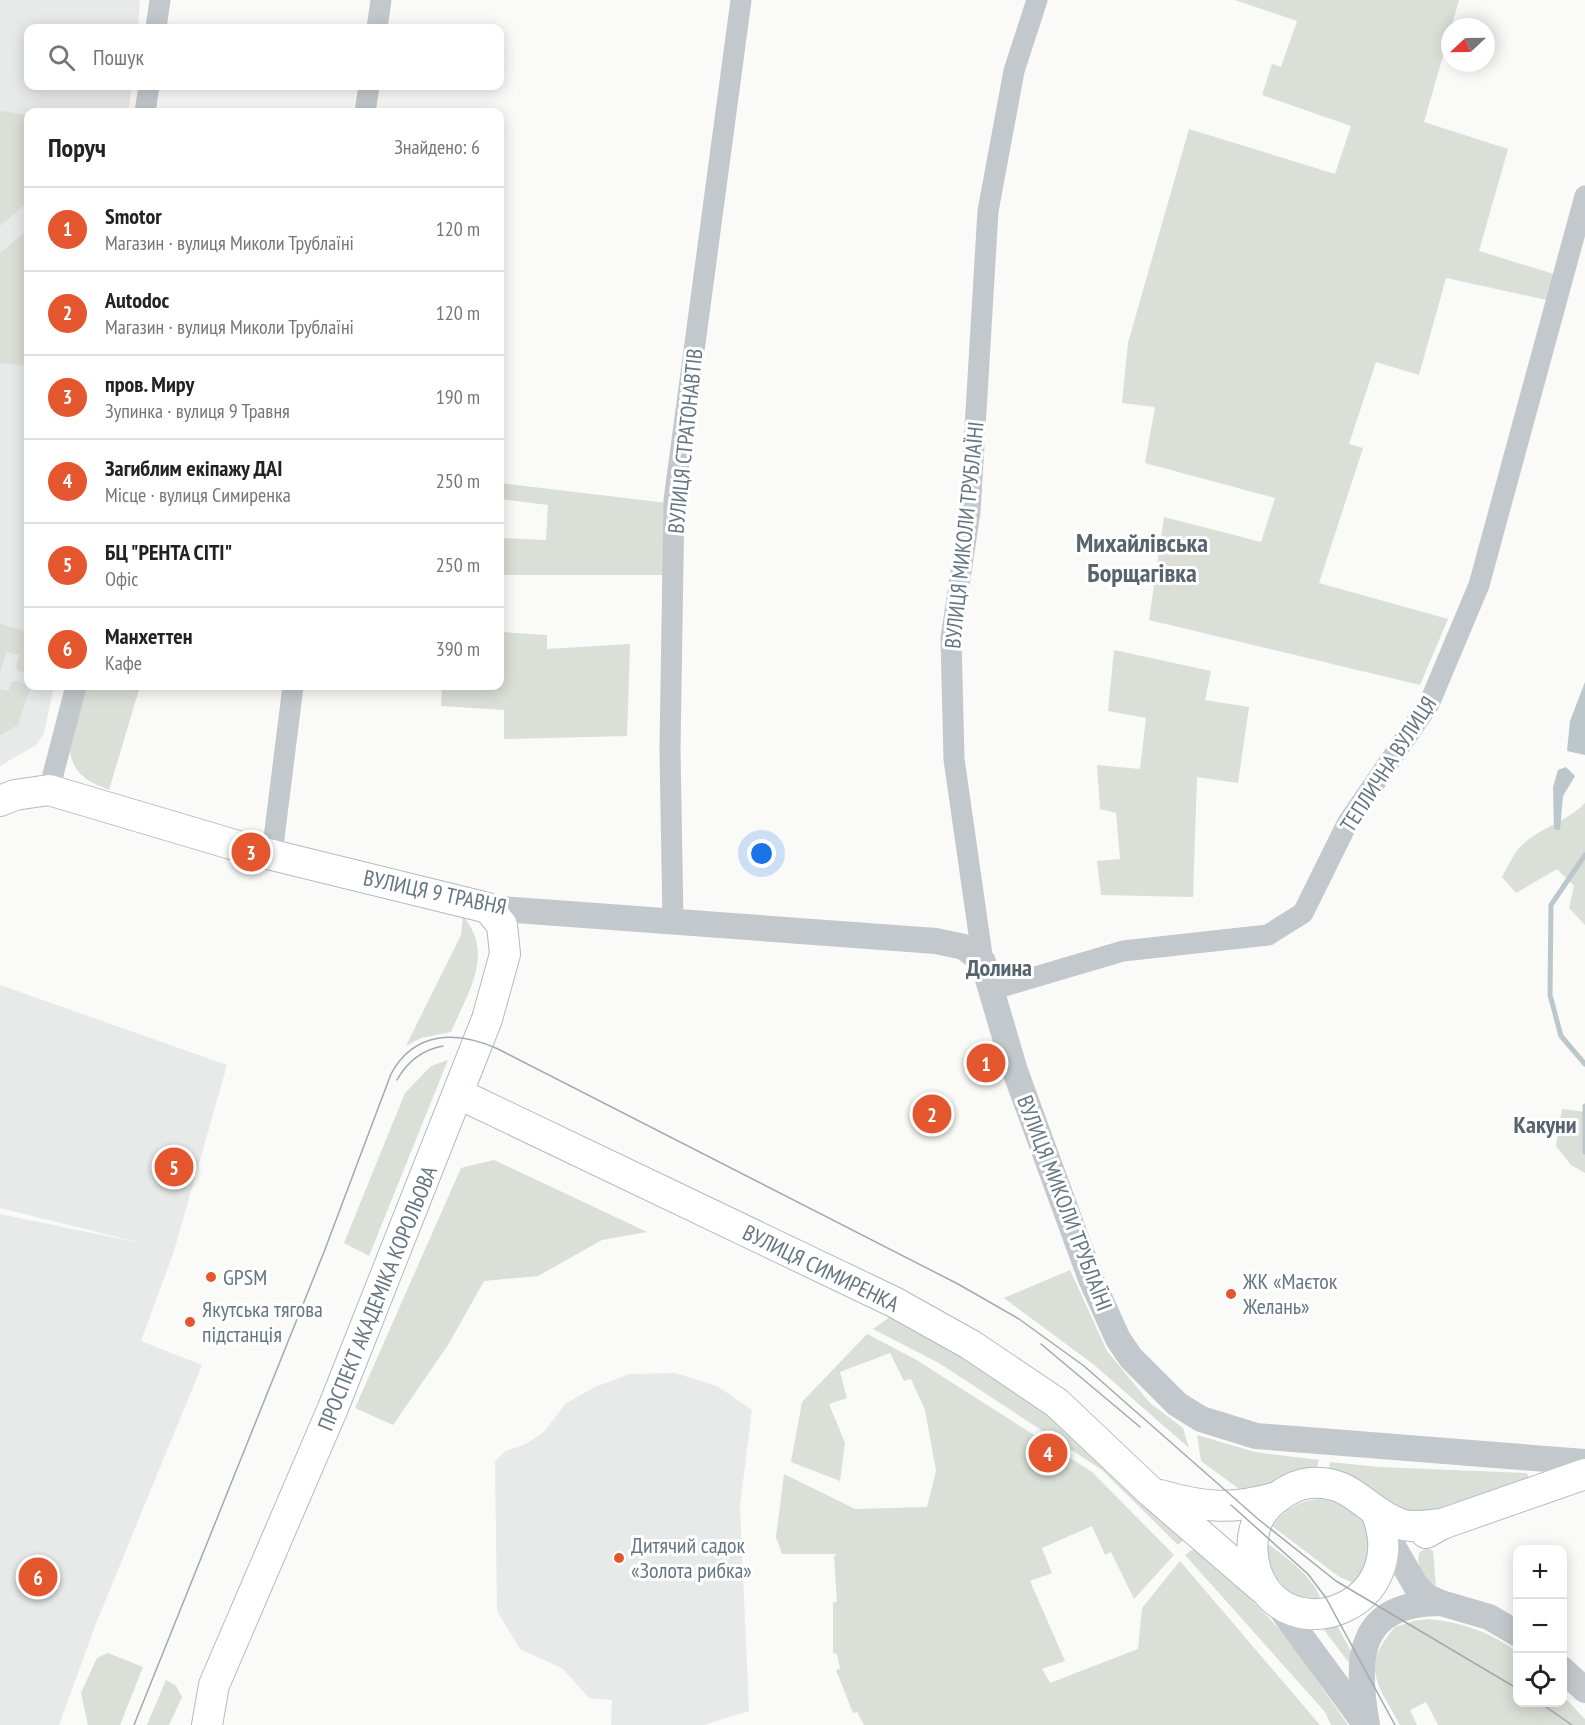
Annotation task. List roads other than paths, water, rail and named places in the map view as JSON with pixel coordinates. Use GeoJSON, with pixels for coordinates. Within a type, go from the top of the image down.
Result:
{"type":"FeatureCollection","features":[{"type":"Feature","properties":{"kind":"main road","name":"ВУЛИЦЯ 9 ТРАВНЯ"},"geometry":{"type":"LineString","coordinates":[[0,801],[15,795],[49,790],[125,814],[272,854],[488,908]]}},
{"type":"Feature","properties":{"kind":"main road","name":"ПРОСПЕКТ АКАДЕМІКА КОРОЛЬОВА"},"geometry":{"type":"LineString","coordinates":[[187,1725],[214,1686],[333,1408],[487,1019],[506,954],[502,925],[488,908]]}},
{"type":"Feature","properties":{"kind":"main road","name":"ВУЛИЦЯ СИМИРЕНКА"},"geometry":{"type":"LineString","coordinates":[[459,1094],[894,1302],[971,1345],[1057,1403],[1151,1492],[1270,1596]]}},
{"type":"Feature","properties":{"kind":"main road"},"geometry":{"type":"LineString","coordinates":[[1385,1539],[1442,1524],[1585,1474]]}},
{"type":"Feature","properties":{"kind":"main road"},"geometry":{"type":"LineString","coordinates":[[1385,1539],[1346,1488],[1308,1483],[1278,1497],[1263,1511],[1255,1528],[1254,1565],[1270,1596],[1300,1613],[1334,1611],[1370,1589],[1385,1539],[1399,1524],[1415,1527],[1442,1524]]}},
{"type":"Feature","properties":{"kind":"main road","name":"ВУЛИЦЯ СИМИРЕНКА"},"geometry":{"type":"LineString","coordinates":[[1151,1492],[1186,1502],[1233,1507],[1278,1497]]}},
{"type":"Feature","properties":{"kind":"main road","name":"ПРОСПЕКТ АКАДЕМІКА КОРОЛЬОВА"},"geometry":{"type":"LineString","coordinates":[[207,1725],[214,1686]]}},
{"type":"Feature","properties":{"kind":"street"},"geometry":{"type":"LineString","coordinates":[[157,24],[160,0]]}},
{"type":"Feature","properties":{"kind":"street"},"geometry":{"type":"LineString","coordinates":[[378,24],[381,0]]}},
{"type":"Feature","properties":{"kind":"street","name":"ВУЛИЦЯ СТРАТОНАВТІВ"},"geometry":{"type":"LineString","coordinates":[[673,922],[670,749],[674,500],[741,0]]}},
{"type":"Feature","properties":{"kind":"street","name":"ВУЛИЦЯ МИКОЛИ ТРУБЛАЇНІ"},"geometry":{"type":"LineString","coordinates":[[1037,0],[1014,71],[988,211],[970,512],[951,638],[954,759],[983,962],[1034,1124],[1091,1279],[1118,1339],[1131,1358],[1177,1404],[1201,1419],[1256,1436],[1585,1462]]}},
{"type":"Feature","properties":{"kind":"street"},"geometry":{"type":"LineString","coordinates":[[146,108],[148,90]]}},
{"type":"Feature","properties":{"kind":"street"},"geometry":{"type":"LineString","coordinates":[[366,108],[368,90]]}},
{"type":"Feature","properties":{"kind":"street","name":"ТЕПЛИЧНА ВУЛИЦЯ"},"geometry":{"type":"LineString","coordinates":[[991,990],[1123,951],[1268,935],[1303,914],[1348,822],[1429,704],[1479,585],[1585,196]]}},
{"type":"Feature","properties":{"kind":"street"},"geometry":{"type":"LineString","coordinates":[[49,790],[75,690]]}},
{"type":"Feature","properties":{"kind":"street"},"geometry":{"type":"LineString","coordinates":[[272,854],[292,690]]}},
{"type":"Feature","properties":{"kind":"street","name":"ВУЛИЦЯ 9 ТРАВНЯ"},"geometry":{"type":"LineString","coordinates":[[488,908],[936,941],[964,947],[983,962]]}},
{"type":"Feature","properties":{"kind":"street"},"geometry":{"type":"LineString","coordinates":[[1385,1539],[1416,1586],[1426,1596],[1441,1603],[1490,1617],[1513,1631]]}},
{"type":"Feature","properties":{"kind":"street","name":"ВУЛИЦЯ СИМИРЕНКА"},"geometry":{"type":"LineString","coordinates":[[1270,1596],[1366,1725]]}},
{"type":"Feature","properties":{"kind":"street"},"geometry":{"type":"LineString","coordinates":[[1366,1725],[1361,1691],[1363,1649],[1389,1613],[1405,1606],[1441,1603]]}},
{"type":"Feature","properties":{"kind":"street"},"geometry":{"type":"LineString","coordinates":[[1567,1673],[1585,1690]]}},
{"type":"Feature","properties":{"kind":"waterway"},"geometry":{"type":"LineString","coordinates":[[1585,855],[1551,905],[1550,995],[1561,1036],[1585,1064]]}},
{"type":"Feature","properties":{"kind":"waterway"},"geometry":{"type":"LineString","coordinates":[[1585,1106],[1585,1152]]}},
{"type":"Feature","properties":{"kind":"tram line"},"geometry":{"type":"LineString","coordinates":[[134,1725],[324,1252],[391,1074],[412,1049],[424,1042],[452,1037],[483,1043],[498,1049],[958,1284],[1019,1319],[1084,1366],[1258,1519],[1336,1581],[1513,1686]]}},
{"type":"Feature","properties":{"kind":"tram line"},"geometry":{"type":"LineString","coordinates":[[397,1080],[416,1058],[428,1050],[443,1046]]}},
{"type":"Feature","properties":{"kind":"tram line"},"geometry":{"type":"LineString","coordinates":[[1041,1344],[1140,1427]]}},
{"type":"Feature","properties":{"kind":"tram line"},"geometry":{"type":"LineString","coordinates":[[1231,1505],[1308,1574],[1326,1598],[1395,1725]]}},
{"type":"Feature","properties":{"kind":"tram line"},"geometry":{"type":"LineString","coordinates":[[1546,1707],[1572,1725]]}},
{"type":"Feature","properties":{"kind":"place","name":"пров. Миру"},"geometry":{"type":"Point","coordinates":[251,852]}},
{"type":"Feature","properties":{"kind":"place","name":"Smotor"},"geometry":{"type":"Point","coordinates":[986,1063]}},
{"type":"Feature","properties":{"kind":"place","name":"Autodoc"},"geometry":{"type":"Point","coordinates":[932,1114]}},
{"type":"Feature","properties":{"kind":"place","name":"БЦ \"РЕНТА СІТІ\""},"geometry":{"type":"Point","coordinates":[174,1167]}},
{"type":"Feature","properties":{"kind":"place","name":"GPSM"},"geometry":{"type":"Point","coordinates":[211,1277]}},
{"type":"Feature","properties":{"kind":"place","name":"ЖК «Маєток Желань»"},"geometry":{"type":"Point","coordinates":[1231,1294]}},
{"type":"Feature","properties":{"kind":"place","name":"Якутська тягова підстанція"},"geometry":{"type":"Point","coordinates":[190,1322]}},
{"type":"Feature","properties":{"kind":"place","name":"Загиблим екіпажу ДАІ"},"geometry":{"type":"Point","coordinates":[1048,1453]}},
{"type":"Feature","properties":{"kind":"place","name":"Дитячий садок «Золота рибка»"},"geometry":{"type":"Point","coordinates":[619,1558]}},
{"type":"Feature","properties":{"kind":"place","name":"Манхеттен"},"geometry":{"type":"Point","coordinates":[38,1577]}},
{"type":"Feature","properties":{"kind":"district","name":"Михайлівська Борщагівка"},"geometry":{"type":"Point","coordinates":[1142,558]}},
{"type":"Feature","properties":{"kind":"district","name":"Долина"},"geometry":{"type":"Point","coordinates":[999,968]}},
{"type":"Feature","properties":{"kind":"district","name":"Какуни"},"geometry":{"type":"Point","coordinates":[1545,1125]}}]}
